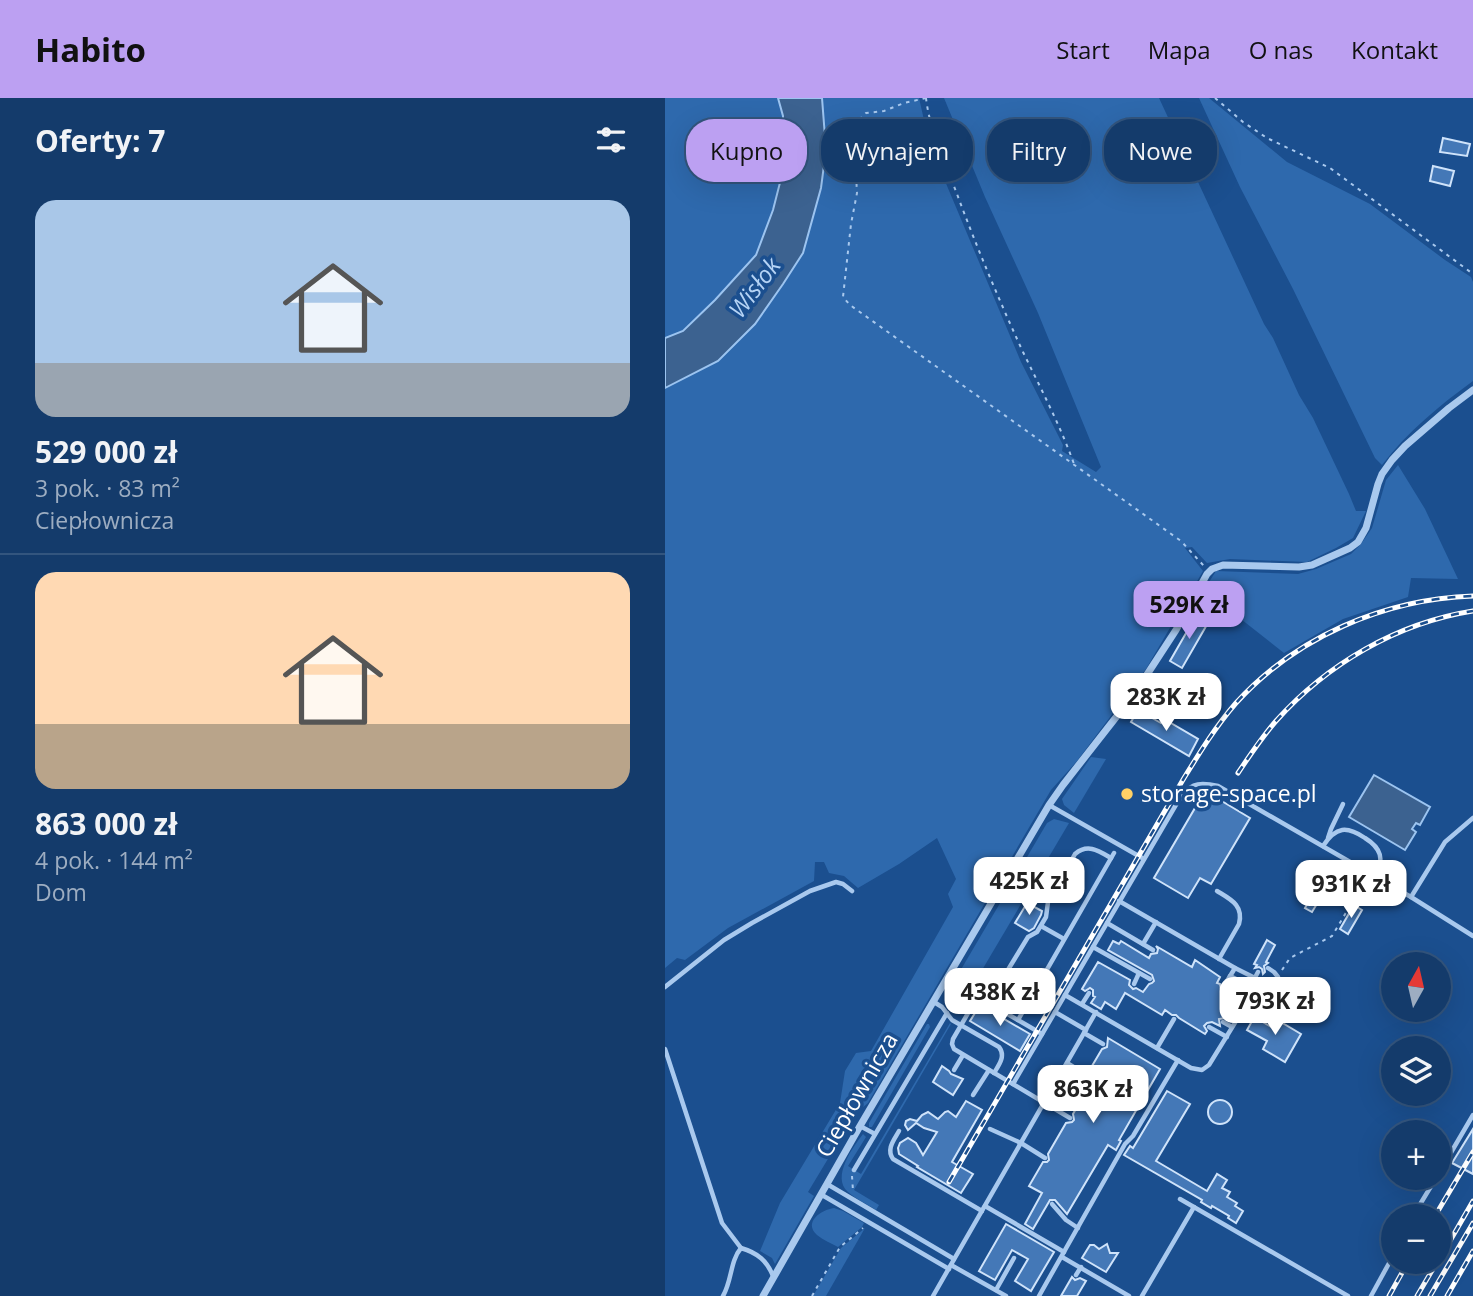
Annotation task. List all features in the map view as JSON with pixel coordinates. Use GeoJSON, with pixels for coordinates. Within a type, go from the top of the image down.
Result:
{"type":"FeatureCollection","features":[{"type":"Feature","properties":{"kind":"street"},"geometry":{"type":"LineString","coordinates":[[1213,569],[1231,565],[1299,567],[1312,565],[1350,548],[1358,542],[1366,528],[1378,484],[1392,460],[1473,390]]}},
{"type":"Feature","properties":{"kind":"street","name":"Ciepłownicza"},"geometry":{"type":"LineString","coordinates":[[763,1296],[1049,805],[1135,693],[1202,582],[1213,569]]}},
{"type":"Feature","properties":{"kind":"lane"},"geometry":{"type":"LineString","coordinates":[[1013,1084],[1186,789],[1196,784],[1218,786],[1412,897],[1473,936]]}},
{"type":"Feature","properties":{"kind":"lane"},"geometry":{"type":"LineString","coordinates":[[1323,846],[1343,804]]}},
{"type":"Feature","properties":{"kind":"lane"},"geometry":{"type":"LineString","coordinates":[[1049,805],[1144,859]]}},
{"type":"Feature","properties":{"kind":"lane"},"geometry":{"type":"LineString","coordinates":[[1412,897],[1445,842],[1473,818]]}},
{"type":"Feature","properties":{"kind":"lane"},"geometry":{"type":"LineString","coordinates":[[1328,838],[1344,830],[1353,830],[1376,845],[1380,858],[1379,868],[1373,876]]}},
{"type":"Feature","properties":{"kind":"lane"},"geometry":{"type":"LineString","coordinates":[[993,1004],[1003,978],[1028,937],[1041,926],[1046,917],[1048,902],[1078,851],[1091,848],[1112,856],[1017,1020]]}},
{"type":"Feature","properties":{"kind":"lane"},"geometry":{"type":"LineString","coordinates":[[665,986],[725,940],[762,916],[810,891],[836,882],[852,891]]}},
{"type":"Feature","properties":{"kind":"lane"},"geometry":{"type":"LineString","coordinates":[[1217,891],[1233,900],[1238,906],[1241,918],[1219,959]]}},
{"type":"Feature","properties":{"kind":"lane"},"geometry":{"type":"LineString","coordinates":[[1119,901],[1255,978]]}},
{"type":"Feature","properties":{"kind":"lane"},"geometry":{"type":"LineString","coordinates":[[1143,944],[1156,922]]}},
{"type":"Feature","properties":{"kind":"lane"},"geometry":{"type":"LineString","coordinates":[[1107,923],[1153,950]]}},
{"type":"Feature","properties":{"kind":"lane"},"geometry":{"type":"LineString","coordinates":[[1041,926],[1064,939]]}},
{"type":"Feature","properties":{"kind":"lane"},"geometry":{"type":"LineString","coordinates":[[1093,947],[1150,979]]}},
{"type":"Feature","properties":{"kind":"lane"},"geometry":{"type":"LineString","coordinates":[[1224,986],[1235,968]]}},
{"type":"Feature","properties":{"kind":"lane"},"geometry":{"type":"LineString","coordinates":[[1230,976],[1262,993],[1268,993],[1278,977],[1268,968]]}},
{"type":"Feature","properties":{"kind":"lane"},"geometry":{"type":"LineString","coordinates":[[1065,995],[1196,1070],[1202,1070],[1227,1037],[1248,1000],[1250,987],[1258,972]]}},
{"type":"Feature","properties":{"kind":"lane"},"geometry":{"type":"LineString","coordinates":[[1133,984],[1139,973]]}},
{"type":"Feature","properties":{"kind":"lane"},"geometry":{"type":"LineString","coordinates":[[947,979],[1042,1034]]}},
{"type":"Feature","properties":{"kind":"lane"},"geometry":{"type":"LineString","coordinates":[[1082,1004],[1089,993]]}},
{"type":"Feature","properties":{"kind":"lane"},"geometry":{"type":"LineString","coordinates":[[978,996],[952,1044],[955,1051],[1070,1118]]}},
{"type":"Feature","properties":{"kind":"lane"},"geometry":{"type":"LineString","coordinates":[[934,1002],[942,1007],[952,1020],[1002,1050],[1002,1058],[994,1073]]}},
{"type":"Feature","properties":{"kind":"lane"},"geometry":{"type":"LineString","coordinates":[[1055,1012],[1103,1044]]}},
{"type":"Feature","properties":{"kind":"lane"},"geometry":{"type":"LineString","coordinates":[[933,1296],[1096,1012]]}},
{"type":"Feature","properties":{"kind":"lane"},"geometry":{"type":"LineString","coordinates":[[854,1170],[947,1013]]}},
{"type":"Feature","properties":{"kind":"lane"},"geometry":{"type":"LineString","coordinates":[[1157,1048],[1174,1019]]}},
{"type":"Feature","properties":{"kind":"lane"},"geometry":{"type":"LineString","coordinates":[[1223,1022],[1232,1027]]}},
{"type":"Feature","properties":{"kind":"lane"},"geometry":{"type":"LineString","coordinates":[[1209,1027],[1227,1037]]}},
{"type":"Feature","properties":{"kind":"lane"},"geometry":{"type":"LineString","coordinates":[[665,1049],[722,1223],[741,1248],[752,1252],[768,1264],[774,1278]]}},
{"type":"Feature","properties":{"kind":"lane"},"geometry":{"type":"LineString","coordinates":[[954,1070],[963,1055]]}},
{"type":"Feature","properties":{"kind":"lane"},"geometry":{"type":"LineString","coordinates":[[1039,1296],[1125,1144],[1133,1136],[1178,1060]]}},
{"type":"Feature","properties":{"kind":"lane"},"geometry":{"type":"LineString","coordinates":[[1067,1063],[1085,1074]]}},
{"type":"Feature","properties":{"kind":"lane"},"geometry":{"type":"LineString","coordinates":[[974,1095],[989,1070]]}},
{"type":"Feature","properties":{"kind":"lane"},"geometry":{"type":"LineString","coordinates":[[1451,1153],[1473,1115]]}},
{"type":"Feature","properties":{"kind":"lane"},"geometry":{"type":"LineString","coordinates":[[860,1126],[875,1135]]}},
{"type":"Feature","properties":{"kind":"lane"},"geometry":{"type":"LineString","coordinates":[[990,1129],[1045,1158]]}},
{"type":"Feature","properties":{"kind":"lane"},"geometry":{"type":"LineString","coordinates":[[899,1131],[890,1147],[893,1159],[984,1208],[1129,1296]]}},
{"type":"Feature","properties":{"kind":"lane"},"geometry":{"type":"LineString","coordinates":[[827,1184],[954,1259]]}},
{"type":"Feature","properties":{"kind":"lane"},"geometry":{"type":"LineString","coordinates":[[821,1195],[1006,1296]]}},
{"type":"Feature","properties":{"kind":"lane"},"geometry":{"type":"LineString","coordinates":[[1180,1199],[1348,1296]]}},
{"type":"Feature","properties":{"kind":"lane"},"geometry":{"type":"LineString","coordinates":[[1052,1204],[1066,1220],[1078,1228]]}},
{"type":"Feature","properties":{"kind":"lane"},"geometry":{"type":"LineString","coordinates":[[1142,1296],[1194,1207]]}},
{"type":"Feature","properties":{"kind":"lane"},"geometry":{"type":"LineString","coordinates":[[723,1296],[735,1255],[741,1248]]}},
{"type":"Feature","properties":{"kind":"lane"},"geometry":{"type":"LineString","coordinates":[[998,1293],[1014,1258]]}},
{"type":"Feature","properties":{"kind":"lane"},"geometry":{"type":"LineString","coordinates":[[1076,1275],[1081,1268]]}},
{"type":"Feature","properties":{"kind":"lane"},"geometry":{"type":"LineString","coordinates":[[1371,1296],[1383,1274]]}},
{"type":"Feature","properties":{"kind":"path"},"geometry":{"type":"LineString","coordinates":[[1075,465],[1062,431],[977,248],[927,115],[926,98],[884,111],[866,113],[857,124],[857,193],[843,298],[850,305],[1181,541],[1213,569]]}},
{"type":"Feature","properties":{"kind":"path"},"geometry":{"type":"LineString","coordinates":[[1215,98],[1267,138],[1330,168],[1473,274]]}},
{"type":"Feature","properties":{"kind":"path"},"geometry":{"type":"LineString","coordinates":[[1278,977],[1290,958],[1332,936],[1349,906],[1356,901],[1373,876]]}},
{"type":"Feature","properties":{"kind":"path"},"geometry":{"type":"LineString","coordinates":[[853,1196],[854,1170]]}},
{"type":"Feature","properties":{"kind":"path"},"geometry":{"type":"LineString","coordinates":[[812,1296],[839,1247],[866,1227]]}},
{"type":"Feature","properties":{"kind":"shaded area"},"geometry":{"type":"Polygon","coordinates":[[[665,98],[778,98],[783,119],[686,119],[686,182],[780,182],[756,256],[682,331],[665,338],[665,98]]]}},
{"type":"Feature","properties":{"kind":"shaded area"},"geometry":{"type":"Polygon","coordinates":[[[822,98],[919,98],[924,119],[824,119],[822,98]]]}},
{"type":"Feature","properties":{"kind":"shaded area"},"geometry":{"type":"Polygon","coordinates":[[[944,98],[1159,98],[1169,119],[1104,119],[1104,182],[1198,182],[1356,511],[1366,511],[1353,538],[1307,562],[1230,559],[1207,563],[1192,547],[1185,548],[1203,571],[1146,669],[1077,761],[1051,790],[868,1103],[855,1114],[808,1192],[814,1196],[775,1264],[772,1258],[760,1251],[780,1203],[840,1103],[845,1071],[856,1053],[871,1051],[953,907],[948,894],[956,879],[937,838],[858,888],[844,876],[829,873],[824,862],[815,862],[814,881],[728,928],[685,960],[677,958],[665,968],[665,388],[718,361],[755,324],[803,253],[822,182],[945,182],[1021,362],[1063,445],[1062,451],[1096,472],[1101,467],[1038,313],[973,168],[973,119],[953,119],[944,98]]]}},
{"type":"Feature","properties":{"kind":"shaded area"},"geometry":{"type":"Polygon","coordinates":[[[1199,98],[1209,98],[1287,162],[1370,204],[1471,277],[1473,381],[1402,441],[1382,465],[1375,458],[1240,187],[1217,137],[1217,119],[1209,119],[1199,98]]]}},
{"type":"Feature","properties":{"kind":"shaded area"},"geometry":{"type":"Polygon","coordinates":[[[1398,465],[1425,509],[1458,579],[1411,578],[1408,597],[1343,619],[1284,653],[1204,590],[1216,571],[1298,574],[1351,554],[1372,528],[1386,480],[1398,465]]]}},
{"type":"Feature","properties":{"kind":"shaded area"},"geometry":{"type":"Polygon","coordinates":[[[1091,757],[1106,759],[1074,813],[1064,805],[1062,799],[1091,757]]]}},
{"type":"Feature","properties":{"kind":"shaded area"},"geometry":{"type":"Polygon","coordinates":[[[1054,819],[1069,823],[972,987],[956,978],[1047,823],[1054,819]]]}},
{"type":"Feature","properties":{"kind":"shaded area"},"geometry":{"type":"Polygon","coordinates":[[[950,1023],[854,1190],[879,1205],[876,1210],[851,1195],[843,1186],[845,1162],[863,1134],[866,1137],[848,1166],[861,1174],[950,1023]]]}},
{"type":"Feature","properties":{"kind":"shaded area"},"geometry":{"type":"Polygon","coordinates":[[[927,1024],[930,1027],[872,1127],[869,1127],[869,1123],[927,1024]]]}},
{"type":"Feature","properties":{"kind":"shaded area"},"geometry":{"type":"Polygon","coordinates":[[[834,1208],[864,1223],[838,1247],[817,1235],[812,1226],[815,1217],[834,1208]]]}},
{"type":"Feature","properties":{"kind":"shaded area"},"geometry":{"type":"Polygon","coordinates":[[[865,1228],[826,1296],[813,1296],[841,1248],[865,1228]]]}},
{"type":"Feature","properties":{"kind":"water","name":"Wisłok"},"geometry":{"type":"Polygon","coordinates":[[[778,98],[822,98],[822,182],[803,253],[755,324],[718,361],[665,388],[665,338],[683,331],[756,255],[780,182],[807,182],[807,119],[783,119],[778,98]]]}},
{"type":"Feature","properties":{"kind":"water"},"geometry":{"type":"Polygon","coordinates":[[[1374,775],[1430,807],[1420,825],[1416,823],[1412,829],[1416,832],[1405,850],[1349,817],[1374,775]]]}},
{"type":"Feature","properties":{"kind":"building"},"geometry":{"type":"Polygon","coordinates":[[[1443,138],[1470,144],[1467,156],[1440,152],[1443,138]]]}},
{"type":"Feature","properties":{"kind":"building"},"geometry":{"type":"Polygon","coordinates":[[[1433,166],[1454,171],[1450,186],[1430,181],[1433,166]]]}},
{"type":"Feature","properties":{"kind":"building"},"geometry":{"type":"Polygon","coordinates":[[[1197,614],[1209,621],[1182,668],[1170,661],[1197,614]]]}},
{"type":"Feature","properties":{"kind":"building"},"geometry":{"type":"Polygon","coordinates":[[[1138,710],[1161,723],[1164,719],[1198,739],[1189,756],[1131,722],[1138,710]]]}},
{"type":"Feature","properties":{"kind":"building"},"geometry":{"type":"Polygon","coordinates":[[[1205,791],[1250,818],[1211,884],[1200,878],[1188,898],[1154,878],[1205,791]]]}},
{"type":"Feature","properties":{"kind":"building"},"geometry":{"type":"Polygon","coordinates":[[[1318,884],[1326,889],[1312,912],[1305,908],[1318,884]]]}},
{"type":"Feature","properties":{"kind":"building"},"geometry":{"type":"Polygon","coordinates":[[[1027,903],[1042,911],[1034,928],[1029,931],[1015,923],[1027,903]]]}},
{"type":"Feature","properties":{"kind":"building"},"geometry":{"type":"Polygon","coordinates":[[[1354,905],[1362,910],[1348,934],[1340,929],[1354,905]]]}},
{"type":"Feature","properties":{"kind":"building"},"geometry":{"type":"Polygon","coordinates":[[[1267,940],[1275,945],[1266,962],[1268,963],[1264,966],[1263,974],[1262,969],[1255,968],[1257,965],[1254,964],[1267,940]]]}},
{"type":"Feature","properties":{"kind":"building"},"geometry":{"type":"Polygon","coordinates":[[[1113,941],[1119,944],[1121,941],[1149,958],[1151,954],[1157,953],[1156,946],[1192,967],[1195,960],[1220,977],[1217,983],[1220,984],[1221,990],[1228,989],[1238,995],[1225,1018],[1219,1019],[1220,1026],[1207,1023],[1204,1026],[1207,1031],[1205,1034],[1176,1015],[1165,1010],[1162,1015],[1125,993],[1116,1009],[1105,1002],[1101,1009],[1091,1003],[1095,997],[1093,990],[1082,989],[1098,962],[1130,980],[1129,985],[1133,989],[1143,992],[1154,981],[1152,975],[1108,950],[1113,941]]]}},
{"type":"Feature","properties":{"kind":"building"},"geometry":{"type":"Polygon","coordinates":[[[980,1005],[1030,1034],[1020,1051],[970,1021],[980,1005]]]}},
{"type":"Feature","properties":{"kind":"building"},"geometry":{"type":"Polygon","coordinates":[[[1256,1014],[1263,1018],[1261,1021],[1275,1029],[1279,1021],[1301,1034],[1285,1062],[1263,1049],[1267,1041],[1247,1030],[1256,1014]]]}},
{"type":"Feature","properties":{"kind":"building"},"geometry":{"type":"Polygon","coordinates":[[[1108,1038],[1160,1069],[1119,1140],[1121,1141],[1116,1150],[1108,1145],[1067,1214],[1055,1200],[1050,1200],[1033,1229],[1025,1224],[1042,1193],[1029,1186],[1043,1162],[1049,1160],[1048,1154],[1066,1123],[1074,1120],[1073,1114],[1077,1107],[1070,1103],[1084,1079],[1089,1076],[1089,1071],[1102,1049],[1107,1047],[1108,1038]]]}},
{"type":"Feature","properties":{"kind":"building"},"geometry":{"type":"Polygon","coordinates":[[[942,1066],[963,1079],[953,1095],[933,1082],[942,1066]]]}},
{"type":"Feature","properties":{"kind":"building"},"geometry":{"type":"Polygon","coordinates":[[[1167,1091],[1190,1104],[1156,1161],[1207,1191],[1217,1174],[1227,1180],[1222,1188],[1230,1192],[1227,1197],[1243,1211],[1236,1223],[1228,1218],[1229,1216],[1212,1206],[1211,1208],[1201,1202],[1202,1200],[1124,1155],[1130,1146],[1133,1148],[1167,1091]]]}},
{"type":"Feature","properties":{"kind":"building"},"geometry":{"type":"Polygon","coordinates":[[[1220,1100],[1231,1107],[1232,1112],[1225,1123],[1220,1124],[1209,1117],[1208,1112],[1215,1101],[1220,1100]]]}},
{"type":"Feature","properties":{"kind":"building"},"geometry":{"type":"Polygon","coordinates":[[[966,1101],[982,1110],[952,1162],[973,1174],[961,1193],[917,1167],[899,1154],[898,1148],[900,1143],[908,1138],[916,1143],[923,1155],[937,1132],[916,1123],[908,1130],[906,1121],[917,1121],[928,1112],[938,1119],[948,1111],[956,1117],[966,1101]]]}},
{"type":"Feature","properties":{"kind":"building"},"geometry":{"type":"Polygon","coordinates":[[[1473,1129],[1473,1174],[1452,1163],[1473,1129]]]}},
{"type":"Feature","properties":{"kind":"building"},"geometry":{"type":"Polygon","coordinates":[[[1006,1224],[1054,1252],[1031,1291],[1015,1281],[1028,1259],[1012,1250],[995,1280],[979,1271],[1006,1224]]]}},
{"type":"Feature","properties":{"kind":"building"},"geometry":{"type":"Polygon","coordinates":[[[1107,1244],[1110,1253],[1118,1253],[1106,1272],[1082,1258],[1090,1245],[1099,1249],[1107,1244]]]}},
{"type":"Feature","properties":{"kind":"building"},"geometry":{"type":"Polygon","coordinates":[[[1072,1277],[1086,1281],[1077,1296],[1061,1296],[1072,1277]]]}},
{"type":"Feature","properties":{"kind":"railway"},"geometry":{"type":"LineString","coordinates":[[949,1182],[1184,778],[1236,703],[1286,659],[1344,626],[1407,605],[1473,596]]}},
{"type":"Feature","properties":{"kind":"railway"},"geometry":{"type":"LineString","coordinates":[[1238,773],[1276,721],[1296,700],[1341,664],[1365,649],[1417,625],[1473,611]]}},
{"type":"Feature","properties":{"kind":"railway"},"geometry":{"type":"LineString","coordinates":[[1442,1204],[1473,1152]]}},
{"type":"Feature","properties":{"kind":"railway"},"geometry":{"type":"LineString","coordinates":[[1451,1239],[1473,1201]]}},
{"type":"Feature","properties":{"kind":"railway"},"geometry":{"type":"LineString","coordinates":[[1430,1296],[1473,1223]]}},
{"type":"Feature","properties":{"kind":"railway"},"geometry":{"type":"LineString","coordinates":[[1447,1296],[1473,1251]]}},
{"type":"Feature","properties":{"kind":"railway"},"geometry":{"type":"LineString","coordinates":[[1389,1296],[1401,1274]]}},
{"type":"Feature","properties":{"kind":"railway"},"geometry":{"type":"LineString","coordinates":[[1417,1296],[1430,1274]]}},
{"type":"Feature","properties":{"kind":"place","name":"storage-space.pl"},"geometry":{"type":"Point","coordinates":[1127,794]}}]}
